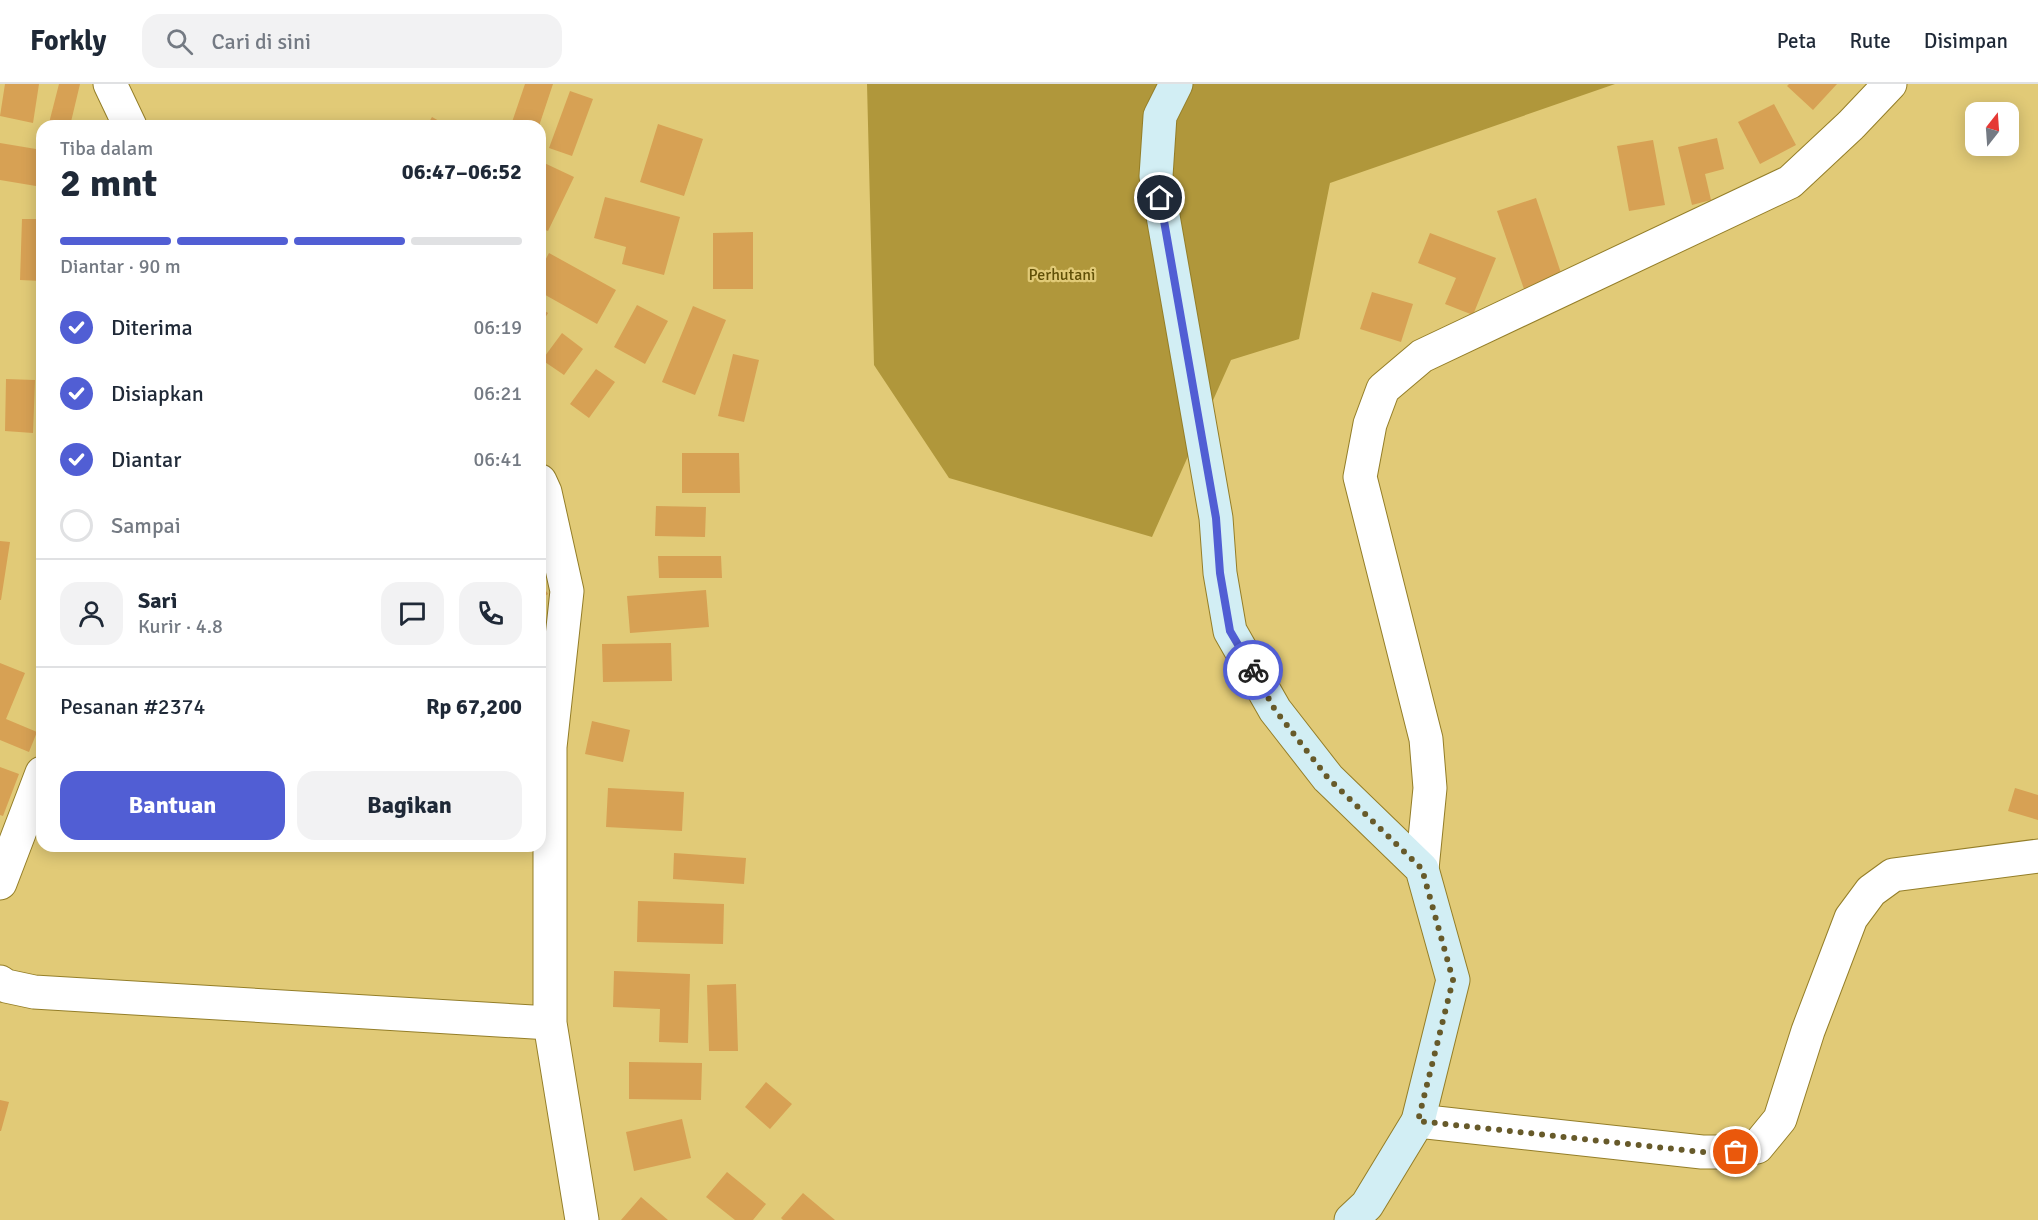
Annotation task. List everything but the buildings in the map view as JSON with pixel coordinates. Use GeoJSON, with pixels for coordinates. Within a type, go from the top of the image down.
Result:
{"type":"FeatureCollection","features":[{"type":"Feature","properties":{"kind":"street"},"geometry":{"type":"LineString","coordinates":[[107,120],[108,84]]}},
{"type":"Feature","properties":{"kind":"street"},"geometry":{"type":"LineString","coordinates":[[108,84],[127,120]]}},
{"type":"Feature","properties":{"kind":"street"},"geometry":{"type":"LineString","coordinates":[[1176,84],[1160,116],[1156,176],[1216,518],[1220,573],[1230,631],[1275,710],[1328,778],[1422,869]]}},
{"type":"Feature","properties":{"kind":"street"},"geometry":{"type":"LineString","coordinates":[[1351,1220],[1367,1205],[1418,1121],[1453,980],[1422,869],[1430,788],[1426,738],[1360,477],[1370,424],[1383,389],[1422,356],[1790,182],[1851,125],[1890,84]]}},
{"type":"Feature","properties":{"kind":"street"},"geometry":{"type":"LineString","coordinates":[[546,496],[567,591],[550,747],[546,820]]}},
{"type":"Feature","properties":{"kind":"street"},"geometry":{"type":"LineString","coordinates":[[0,883],[36,789]]}},
{"type":"Feature","properties":{"kind":"street"},"geometry":{"type":"LineString","coordinates":[[544,852],[535,1022],[582,1220]]}},
{"type":"Feature","properties":{"kind":"street"},"geometry":{"type":"LineString","coordinates":[[1418,1121],[1702,1152],[1736,1152],[1757,1147],[1779,1119],[1808,1031],[1851,918],[1871,891],[1893,875],[2038,856]]}},
{"type":"Feature","properties":{"kind":"street"},"geometry":{"type":"LineString","coordinates":[[0,982],[6,986],[34,992],[535,1022]]}},
{"type":"Feature","properties":{"kind":"green space","name":"Perhutani"},"geometry":{"type":"Polygon","coordinates":[[[867,84],[1615,84],[1330,183],[1299,339],[1231,360],[1152,537],[949,478],[874,365],[867,84]]]}},
{"type":"Feature","properties":{"kind":"way so far"},"geometry":{"type":"LineString","coordinates":[[1253,670],[1275,710],[1328,778],[1422,869],[1453,980],[1418,1121],[1702,1152],[1736,1152]]}},
{"type":"Feature","properties":{"kind":"route"},"geometry":{"type":"LineString","coordinates":[[1160,198],[1216,518],[1220,573],[1230,631],[1253,670]]}}]}
